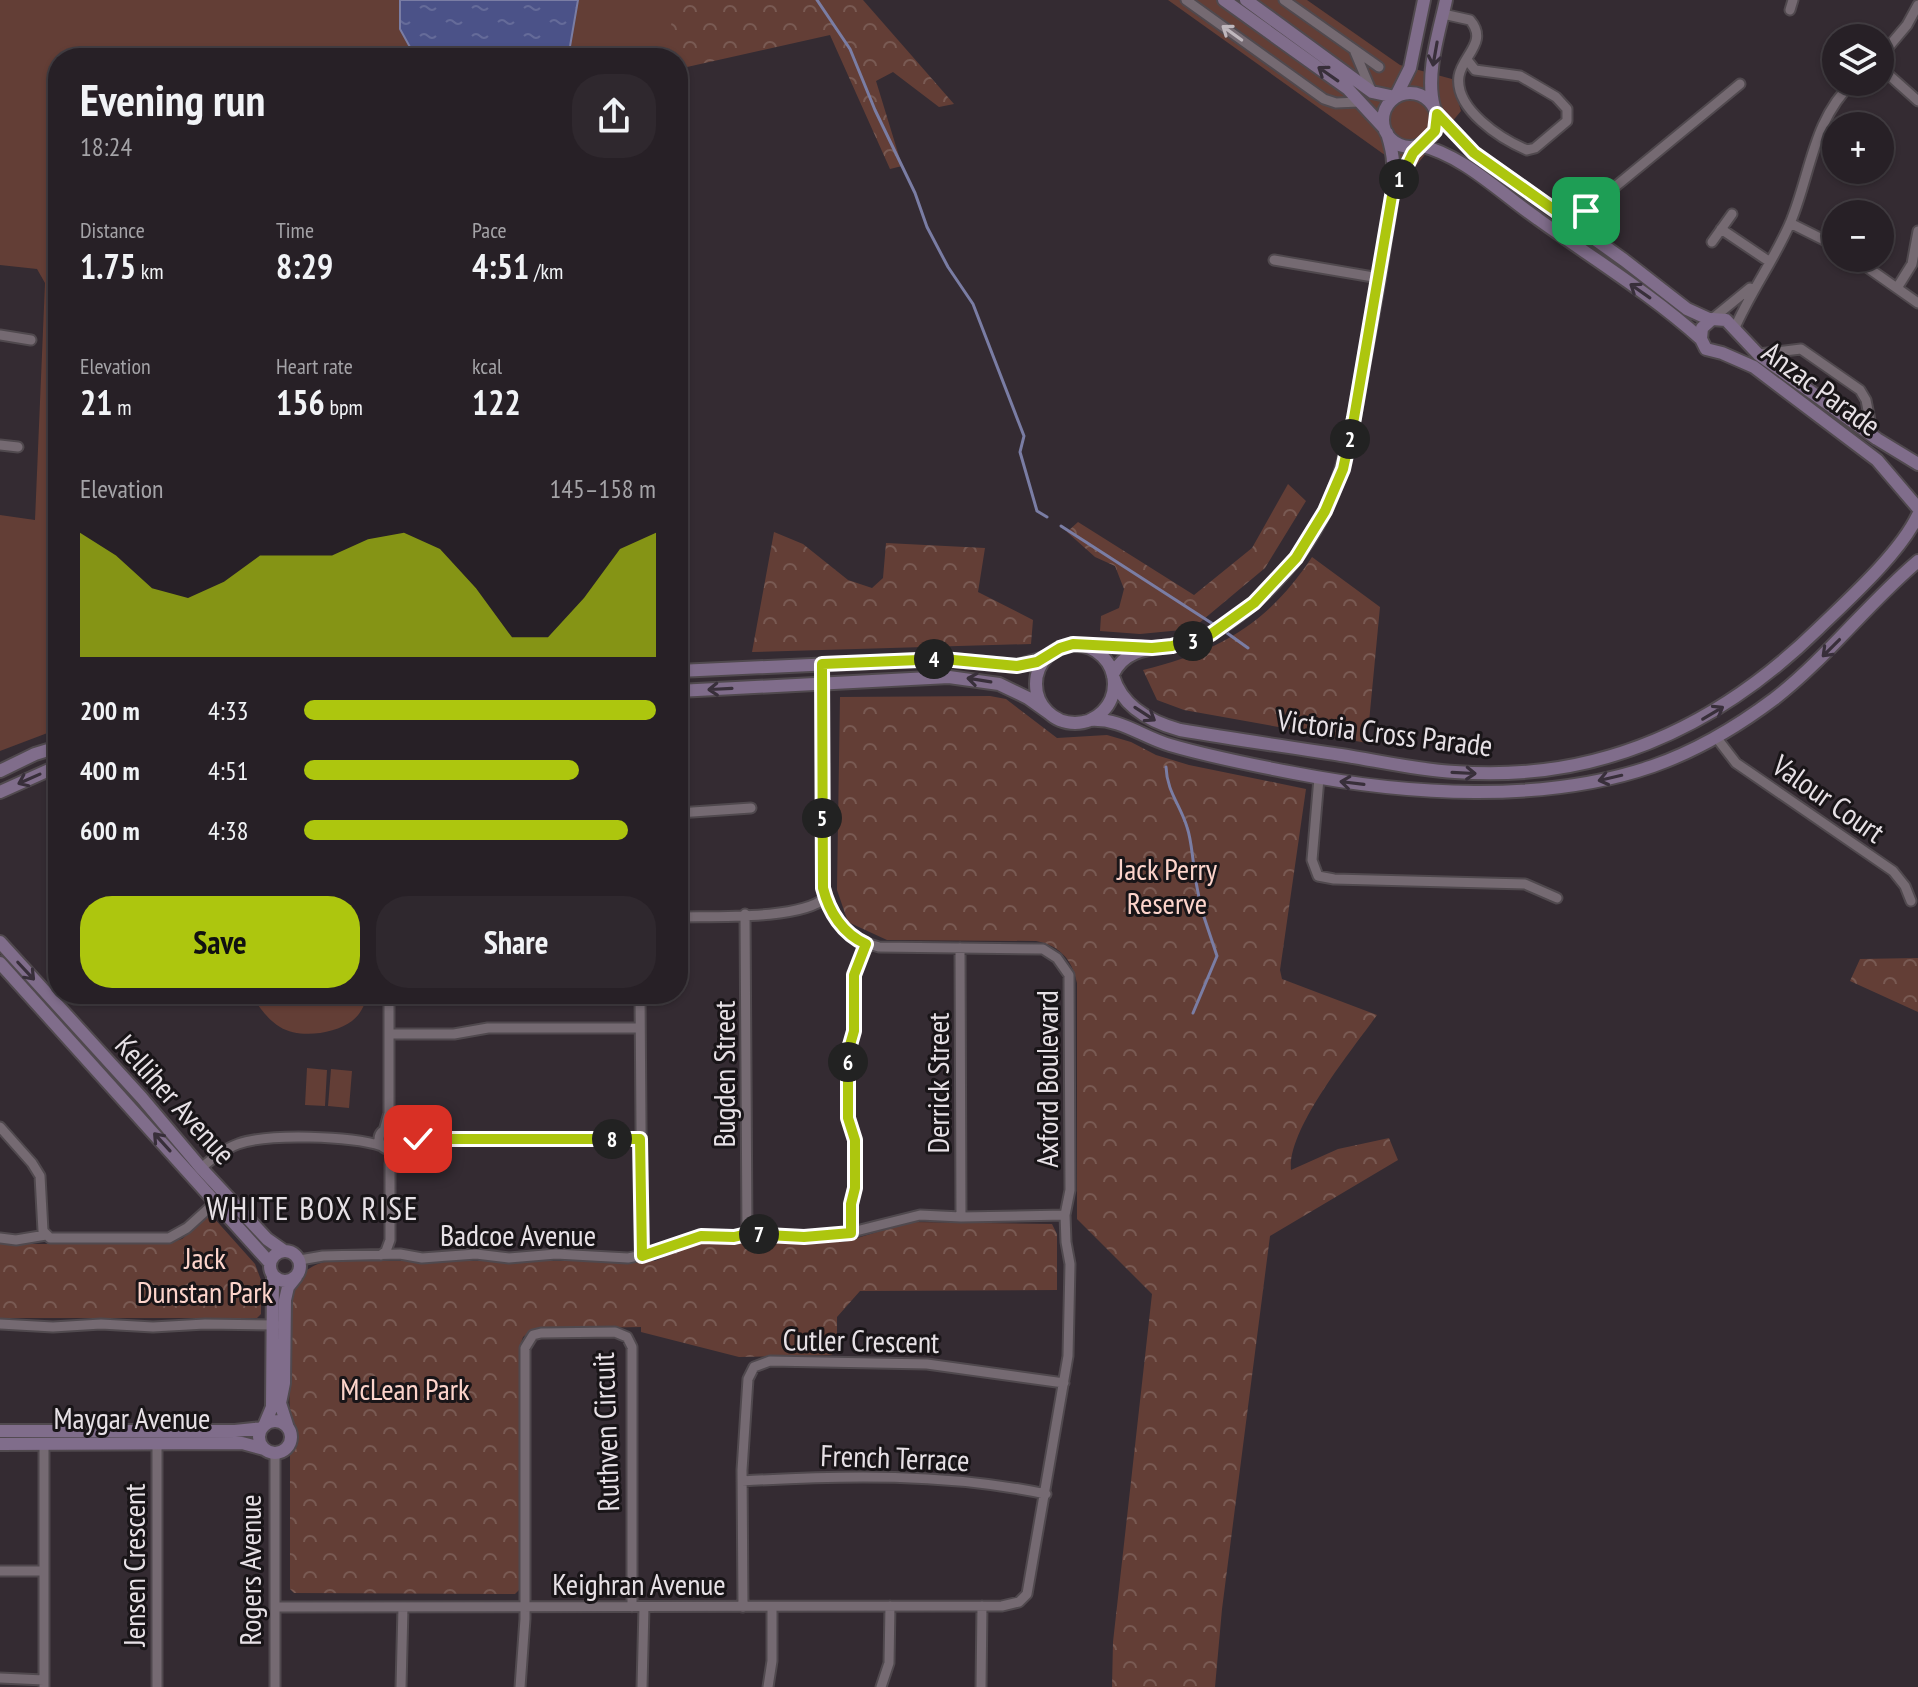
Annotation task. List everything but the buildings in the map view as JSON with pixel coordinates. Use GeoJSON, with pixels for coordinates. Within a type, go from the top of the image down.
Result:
{"type":"FeatureCollection","features":[{"type":"Feature","properties":{"kind":"main road"},"geometry":{"type":"LineString","coordinates":[[1224,0],[1344,86],[1399,145],[1437,150],[1457,159],[1673,315],[1701,339],[1708,351],[1722,353],[1733,345],[1734,331],[1726,320],[1712,319],[1687,309],[1474,153],[1430,101],[1419,94],[1395,96],[1374,93],[1246,0]]}},
{"type":"Feature","properties":{"kind":"main road"},"geometry":{"type":"LineString","coordinates":[[688,690],[949,677],[977,679],[1012,690],[1070,722],[1090,720],[1101,713],[1109,702],[1113,675],[1124,657],[1152,648],[1193,641],[1232,620],[1265,593],[1287,570],[1315,528],[1343,469],[1392,196],[1393,162],[1385,131],[1385,110],[1410,68],[1424,0]]}},
{"type":"Feature","properties":{"kind":"main road"},"geometry":{"type":"LineString","coordinates":[[1392,196],[1406,164],[1418,146],[1435,131],[1433,69],[1446,0]]}},
{"type":"Feature","properties":{"kind":"main road"},"geometry":{"type":"LineString","coordinates":[[1701,339],[1702,328],[1712,319]]}},
{"type":"Feature","properties":{"kind":"main road","name":"Anzac Parade"},"geometry":{"type":"LineString","coordinates":[[1734,331],[1758,354],[1873,436],[1918,464]]}},
{"type":"Feature","properties":{"kind":"main road","name":"Anzac Parade"},"geometry":{"type":"LineString","coordinates":[[1722,353],[1754,367],[1877,460],[1918,508]]}},
{"type":"Feature","properties":{"kind":"main road","name":"Victoria Cross Parade"},"geometry":{"type":"LineString","coordinates":[[1113,675],[1120,693],[1136,709],[1180,730],[1453,772],[1503,774],[1555,769],[1653,743],[1706,717],[1754,685],[1825,622],[1901,542],[1918,515]]}},
{"type":"Feature","properties":{"kind":"main road","name":"Victoria Cross Parade"},"geometry":{"type":"LineString","coordinates":[[1090,720],[1118,722],[1152,739],[1224,759],[1319,778],[1384,786],[1453,790],[1559,787],[1614,777],[1654,766],[1716,737],[1767,704],[1811,668],[1918,561]]}},
{"type":"Feature","properties":{"kind":"main road"},"geometry":{"type":"LineString","coordinates":[[1841,605],[1861,605],[1879,598]]}},
{"type":"Feature","properties":{"kind":"main road"},"geometry":{"type":"LineString","coordinates":[[1825,622],[1843,618],[1859,619]]}},
{"type":"Feature","properties":{"kind":"main road"},"geometry":{"type":"LineString","coordinates":[[688,671],[943,659],[1017,666],[1047,657],[1065,646],[1152,648]]}},
{"type":"Feature","properties":{"kind":"main road"},"geometry":{"type":"LineString","coordinates":[[1088,646],[1102,655],[1113,675]]}},
{"type":"Feature","properties":{"kind":"main road"},"geometry":{"type":"LineString","coordinates":[[1047,657],[1039,671],[1037,685],[1040,700],[1049,713]]}},
{"type":"Feature","properties":{"kind":"main road"},"geometry":{"type":"LineString","coordinates":[[822,664],[823,684]]}},
{"type":"Feature","properties":{"kind":"main road"},"geometry":{"type":"LineString","coordinates":[[1754,685],[1767,704]]}},
{"type":"Feature","properties":{"kind":"main road"},"geometry":{"type":"LineString","coordinates":[[0,771],[48,750]]}},
{"type":"Feature","properties":{"kind":"main road"},"geometry":{"type":"LineString","coordinates":[[0,792],[48,770]]}},
{"type":"Feature","properties":{"kind":"main road","name":"Kelliher Avenue"},"geometry":{"type":"LineString","coordinates":[[0,942],[48,989]]}},
{"type":"Feature","properties":{"kind":"main road","name":"Kelliher Avenue"},"geometry":{"type":"LineString","coordinates":[[0,963],[220,1197],[284,1251]]}},
{"type":"Feature","properties":{"kind":"main road","name":"Kelliher Avenue"},"geometry":{"type":"LineString","coordinates":[[62,1004],[201,1168],[272,1269]]}},
{"type":"Feature","properties":{"kind":"main road"},"geometry":{"type":"LineString","coordinates":[[284,1251],[293,1253],[300,1260],[296,1277],[286,1281],[272,1269],[275,1254],[284,1251]]}},
{"type":"Feature","properties":{"kind":"main road","name":"Rogers Avenue"},"geometry":{"type":"LineString","coordinates":[[272,1269],[278,1326],[284,1383],[280,1403],[290,1442],[284,1450],[269,1451],[259,1441],[272,1407],[278,1326],[288,1287],[296,1277]]}},
{"type":"Feature","properties":{"kind":"main road"},"geometry":{"type":"LineString","coordinates":[[263,1427],[274,1422],[288,1428]]}},
{"type":"Feature","properties":{"kind":"main road","name":"Maygar Avenue"},"geometry":{"type":"LineString","coordinates":[[0,1431],[44,1437],[157,1437],[249,1431],[263,1427]]}},
{"type":"Feature","properties":{"kind":"main road","name":"Maygar Avenue"},"geometry":{"type":"LineString","coordinates":[[0,1444],[44,1437]]}},
{"type":"Feature","properties":{"kind":"main road","name":"Maygar Avenue"},"geometry":{"type":"LineString","coordinates":[[157,1437],[242,1443],[269,1451]]}},
{"type":"Feature","properties":{"kind":"street"},"geometry":{"type":"LineString","coordinates":[[1186,0],[1324,99],[1362,103]]}},
{"type":"Feature","properties":{"kind":"street"},"geometry":{"type":"LineString","coordinates":[[1284,0],[1379,67]]}},
{"type":"Feature","properties":{"kind":"street"},"geometry":{"type":"LineString","coordinates":[[1894,40],[1918,5]]}},
{"type":"Feature","properties":{"kind":"street"},"geometry":{"type":"LineString","coordinates":[[1443,14],[1474,24],[1476,46],[1459,77],[1464,104],[1475,116],[1522,149],[1535,148],[1567,121],[1567,109],[1556,97],[1520,76],[1475,70],[1470,68],[1468,61]]}},
{"type":"Feature","properties":{"kind":"street"},"geometry":{"type":"LineString","coordinates":[[1353,49],[1374,93]]}},
{"type":"Feature","properties":{"kind":"street"},"geometry":{"type":"LineString","coordinates":[[1894,80],[1918,101]]}},
{"type":"Feature","properties":{"kind":"street"},"geometry":{"type":"LineString","coordinates":[[1563,216],[1579,214],[1593,205],[1740,84]]}},
{"type":"Feature","properties":{"kind":"street"},"geometry":{"type":"LineString","coordinates":[[1734,331],[1790,223],[1825,118],[1842,96]]}},
{"type":"Feature","properties":{"kind":"street"},"geometry":{"type":"LineString","coordinates":[[1588,234],[1586,216],[1593,205]]}},
{"type":"Feature","properties":{"kind":"street"},"geometry":{"type":"LineString","coordinates":[[1712,242],[1732,214]]}},
{"type":"Feature","properties":{"kind":"street"},"geometry":{"type":"LineString","coordinates":[[1790,223],[1822,239]]}},
{"type":"Feature","properties":{"kind":"street"},"geometry":{"type":"LineString","coordinates":[[1721,229],[1770,262]]}},
{"type":"Feature","properties":{"kind":"street"},"geometry":{"type":"LineString","coordinates":[[1897,288],[1912,264],[1918,231]]}},
{"type":"Feature","properties":{"kind":"street"},"geometry":{"type":"LineString","coordinates":[[1274,260],[1379,278]]}},
{"type":"Feature","properties":{"kind":"street"},"geometry":{"type":"LineString","coordinates":[[1874,272],[1918,303]]}},
{"type":"Feature","properties":{"kind":"street"},"geometry":{"type":"LineString","coordinates":[[1712,319],[1758,280]]}},
{"type":"Feature","properties":{"kind":"street"},"geometry":{"type":"LineString","coordinates":[[0,335],[31,340]]}},
{"type":"Feature","properties":{"kind":"street"},"geometry":{"type":"LineString","coordinates":[[1758,354],[1801,349],[1860,390],[1867,403],[1873,436]]}},
{"type":"Feature","properties":{"kind":"street"},"geometry":{"type":"LineString","coordinates":[[0,445],[18,447]]}},
{"type":"Feature","properties":{"kind":"street"},"geometry":{"type":"LineString","coordinates":[[823,684],[822,872],[825,898],[844,928],[866,944],[854,975],[854,1031],[848,1052],[848,1118],[855,1140],[851,1233]]}},
{"type":"Feature","properties":{"kind":"street","name":"Valour Court"},"geometry":{"type":"LineString","coordinates":[[1716,737],[1736,763],[1893,871],[1905,886],[1911,901]]}},
{"type":"Feature","properties":{"kind":"street"},"geometry":{"type":"LineString","coordinates":[[1319,778],[1312,860],[1318,876],[1327,879],[1525,884],[1557,898]]}},
{"type":"Feature","properties":{"kind":"street"},"geometry":{"type":"LineString","coordinates":[[688,812],[751,808]]}},
{"type":"Feature","properties":{"kind":"street"},"geometry":{"type":"LineString","coordinates":[[688,917],[791,912],[825,898]]}},
{"type":"Feature","properties":{"kind":"street","name":"Bugden Street"},"geometry":{"type":"LineString","coordinates":[[745,914],[747,1234]]}},
{"type":"Feature","properties":{"kind":"street","name":"Axford Boulevard"},"geometry":{"type":"LineString","coordinates":[[866,944],[879,947],[1043,949],[1057,958],[1069,975],[1070,1190],[1065,1215],[1070,1264],[1069,1346],[1030,1589],[1019,1602],[1002,1606]]}},
{"type":"Feature","properties":{"kind":"street","name":"Derrick Street"},"geometry":{"type":"LineString","coordinates":[[960,948],[961,1217]]}},
{"type":"Feature","properties":{"kind":"street"},"geometry":{"type":"LineString","coordinates":[[42,1009],[48,1004]]}},
{"type":"Feature","properties":{"kind":"street"},"geometry":{"type":"LineString","coordinates":[[389,1004],[389,1132],[397,1146]]}},
{"type":"Feature","properties":{"kind":"street"},"geometry":{"type":"LineString","coordinates":[[640,1004],[642,1256]]}},
{"type":"Feature","properties":{"kind":"street"},"geometry":{"type":"LineString","coordinates":[[389,1034],[454,1034],[488,1028],[640,1028]]}},
{"type":"Feature","properties":{"kind":"street"},"geometry":{"type":"LineString","coordinates":[[0,1127],[40,1176],[43,1231],[46,1235]]}},
{"type":"Feature","properties":{"kind":"street"},"geometry":{"type":"LineString","coordinates":[[389,1132],[379,1140],[390,1164]]}},
{"type":"Feature","properties":{"kind":"street"},"geometry":{"type":"LineString","coordinates":[[201,1168],[228,1147],[256,1139],[358,1139],[389,1132],[418,1139],[640,1139]]}},
{"type":"Feature","properties":{"kind":"street"},"geometry":{"type":"LineString","coordinates":[[358,1139],[390,1149],[418,1139]]}},
{"type":"Feature","properties":{"kind":"street"},"geometry":{"type":"LineString","coordinates":[[379,1256],[386,1251],[390,1240],[390,1164],[397,1146]]}},
{"type":"Feature","properties":{"kind":"street"},"geometry":{"type":"LineString","coordinates":[[0,1238],[16,1240],[46,1235],[55,1239],[165,1239],[187,1228],[220,1197]]}},
{"type":"Feature","properties":{"kind":"street","name":"Badcoe Avenue"},"geometry":{"type":"LineString","coordinates":[[300,1260],[323,1256],[400,1254],[438,1258],[476,1254],[509,1258],[556,1254],[628,1258],[701,1236],[734,1237],[747,1234],[804,1237],[851,1233],[910,1216],[1065,1215]]}},
{"type":"Feature","properties":{"kind":"street"},"geometry":{"type":"LineString","coordinates":[[0,1324],[53,1327],[101,1324],[153,1327],[205,1324],[278,1326]]}},
{"type":"Feature","properties":{"kind":"street","name":"Ruthven Circuit"},"geometry":{"type":"LineString","coordinates":[[520,1687],[525,1607],[525,1348],[533,1335],[622,1334],[632,1347],[632,1607]]}},
{"type":"Feature","properties":{"kind":"street","name":"Cutler Crescent"},"geometry":{"type":"LineString","coordinates":[[743,1607],[742,1481],[748,1379],[754,1367],[761,1363],[927,1364],[1064,1383]]}},
{"type":"Feature","properties":{"kind":"street"},"geometry":{"type":"LineString","coordinates":[[0,1678],[44,1683],[44,1437]]}},
{"type":"Feature","properties":{"kind":"street","name":"Jensen Crescent"},"geometry":{"type":"LineString","coordinates":[[157,1437],[157,1687]]}},
{"type":"Feature","properties":{"kind":"street","name":"Rogers Avenue"},"geometry":{"type":"LineString","coordinates":[[269,1451],[275,1687]]}},
{"type":"Feature","properties":{"kind":"street","name":"French Terrace"},"geometry":{"type":"LineString","coordinates":[[742,1481],[858,1476],[919,1478],[1046,1494]]}},
{"type":"Feature","properties":{"kind":"street"},"geometry":{"type":"LineString","coordinates":[[0,1571],[44,1571]]}},
{"type":"Feature","properties":{"kind":"street"},"geometry":{"type":"LineString","coordinates":[[881,1687],[889,1663],[890,1606]]}},
{"type":"Feature","properties":{"kind":"street"},"geometry":{"type":"LineString","coordinates":[[981,1687],[982,1606]]}},
{"type":"Feature","properties":{"kind":"street","name":"Keighran Avenue"},"geometry":{"type":"LineString","coordinates":[[275,1607],[1002,1606]]}},
{"type":"Feature","properties":{"kind":"street"},"geometry":{"type":"LineString","coordinates":[[401,1687],[403,1607]]}},
{"type":"Feature","properties":{"kind":"street"},"geometry":{"type":"LineString","coordinates":[[642,1687],[644,1607]]}},
{"type":"Feature","properties":{"kind":"street"},"geometry":{"type":"LineString","coordinates":[[768,1687],[772,1661],[772,1607]]}},
{"type":"Feature","properties":{"kind":"green space"},"geometry":{"type":"Polygon","coordinates":[[[0,0],[680,0],[673,48],[48,48],[48,733],[0,751],[0,515],[35,520],[45,283],[37,269],[0,265],[0,0]]]}},
{"type":"Feature","properties":{"kind":"green space"},"geometry":{"type":"Polygon","coordinates":[[[675,0],[863,0],[954,104],[939,107],[893,72],[876,81],[902,166],[890,169],[830,35],[688,67],[688,48],[668,48],[675,0]]]}},
{"type":"Feature","properties":{"kind":"green space"},"geometry":{"type":"Polygon","coordinates":[[[1168,0],[1307,0],[1400,65],[1452,79],[1461,111],[1410,173],[1168,0]]]}},
{"type":"Feature","properties":{"kind":"green space"},"geometry":{"type":"Polygon","coordinates":[[[1288,484],[1306,501],[1265,568],[1192,629],[1140,634],[1100,631],[1101,616],[1119,608],[1124,589],[1115,566],[1095,557],[1067,532],[1078,522],[1194,595],[1252,548],[1288,484]]]}},
{"type":"Feature","properties":{"kind":"green space"},"geometry":{"type":"Polygon","coordinates":[[[774,532],[803,544],[848,580],[872,588],[883,578],[886,543],[985,548],[978,592],[1033,620],[1031,644],[752,652],[774,532]]]}},
{"type":"Feature","properties":{"kind":"green space"},"geometry":{"type":"Polygon","coordinates":[[[1312,557],[1380,607],[1367,743],[1184,710],[1157,700],[1143,670],[1195,654],[1240,632],[1278,600],[1312,557]]]}},
{"type":"Feature","properties":{"kind":"green space","name":"Jack Perry Reserve"},"geometry":{"type":"Polygon","coordinates":[[[990,696],[1006,699],[1057,738],[1107,735],[1189,765],[1306,789],[1280,970],[1282,979],[1377,1015],[1310,1112],[1299,1133],[1291,1170],[1338,1149],[1389,1138],[1398,1160],[1270,1236],[1222,1609],[1215,1687],[1112,1687],[1113,1642],[1152,1294],[1077,1219],[1077,983],[1072,967],[1058,950],[1036,941],[887,940],[848,922],[837,890],[840,697],[990,696]]]}},
{"type":"Feature","properties":{"kind":"green space"},"geometry":{"type":"Polygon","coordinates":[[[1918,958],[1918,1012],[1850,981],[1860,959],[1918,958]]]}},
{"type":"Feature","properties":{"kind":"green space"},"geometry":{"type":"Polygon","coordinates":[[[258,1004],[364,1004],[358,1015],[345,1025],[307,1034],[288,1031],[258,1004]]]}},
{"type":"Feature","properties":{"kind":"green space"},"geometry":{"type":"Polygon","coordinates":[[[307,1068],[327,1070],[325,1106],[305,1105],[307,1068]]]}},
{"type":"Feature","properties":{"kind":"green space"},"geometry":{"type":"Polygon","coordinates":[[[331,1069],[352,1071],[349,1108],[328,1106],[331,1069]]]}},
{"type":"Feature","properties":{"kind":"green space","name":"Jack Dunstan Park"},"geometry":{"type":"Polygon","coordinates":[[[207,1217],[213,1217],[255,1264],[261,1280],[261,1314],[257,1318],[0,1318],[0,1244],[164,1244],[182,1239],[207,1217]]]}},
{"type":"Feature","properties":{"kind":"green space","name":"McLean Park"},"geometry":{"type":"Polygon","coordinates":[[[910,1222],[1052,1224],[1057,1234],[1057,1290],[860,1291],[837,1317],[837,1350],[831,1355],[739,1357],[641,1332],[641,1327],[533,1329],[523,1337],[519,1349],[519,1590],[515,1594],[294,1593],[290,1589],[290,1454],[294,1436],[290,1419],[290,1309],[297,1281],[311,1268],[328,1261],[655,1261],[698,1242],[844,1242],[910,1222]]]}},
{"type":"Feature","properties":{"kind":"water"},"geometry":{"type":"Polygon","coordinates":[[[400,0],[578,0],[570,48],[410,48],[400,29],[400,0]]]}},
{"type":"Feature","properties":{"kind":"waterway"},"geometry":{"type":"LineString","coordinates":[[817,0],[850,49],[915,193],[927,227],[948,267],[973,304],[1024,436],[1020,452],[1037,511],[1047,517]]}},
{"type":"Feature","properties":{"kind":"waterway"},"geometry":{"type":"LineString","coordinates":[[1061,526],[1213,624]]}},
{"type":"Feature","properties":{"kind":"waterway"},"geometry":{"type":"LineString","coordinates":[[1227,633],[1248,648]]}},
{"type":"Feature","properties":{"kind":"waterway"},"geometry":{"type":"LineString","coordinates":[[1166,767],[1169,784],[1189,833],[1195,872]]}},
{"type":"Feature","properties":{"kind":"waterway"},"geometry":{"type":"LineString","coordinates":[[1193,1013],[1217,956],[1196,882]]}},
{"type":"Feature","properties":{"kind":"district","name":"WHITE BOX RISE"},"geometry":{"type":"Point","coordinates":[313,1208]}},
{"type":"Feature","properties":{"kind":"route"},"geometry":{"type":"LineString","coordinates":[[418,1139],[640,1139],[642,1256],[701,1236],[734,1237],[747,1234],[804,1237],[851,1233],[855,1140],[848,1118],[848,1052],[854,1031],[854,975],[866,944],[854,937],[833,915],[823,888],[822,664],[943,659],[1022,666],[1043,660],[1069,645],[1164,647],[1193,641],[1218,630],[1254,603],[1287,570],[1315,528],[1335,490],[1354,418],[1392,196],[1413,153],[1435,131],[1437,114],[1474,153],[1563,216],[1586,211]]}}]}
